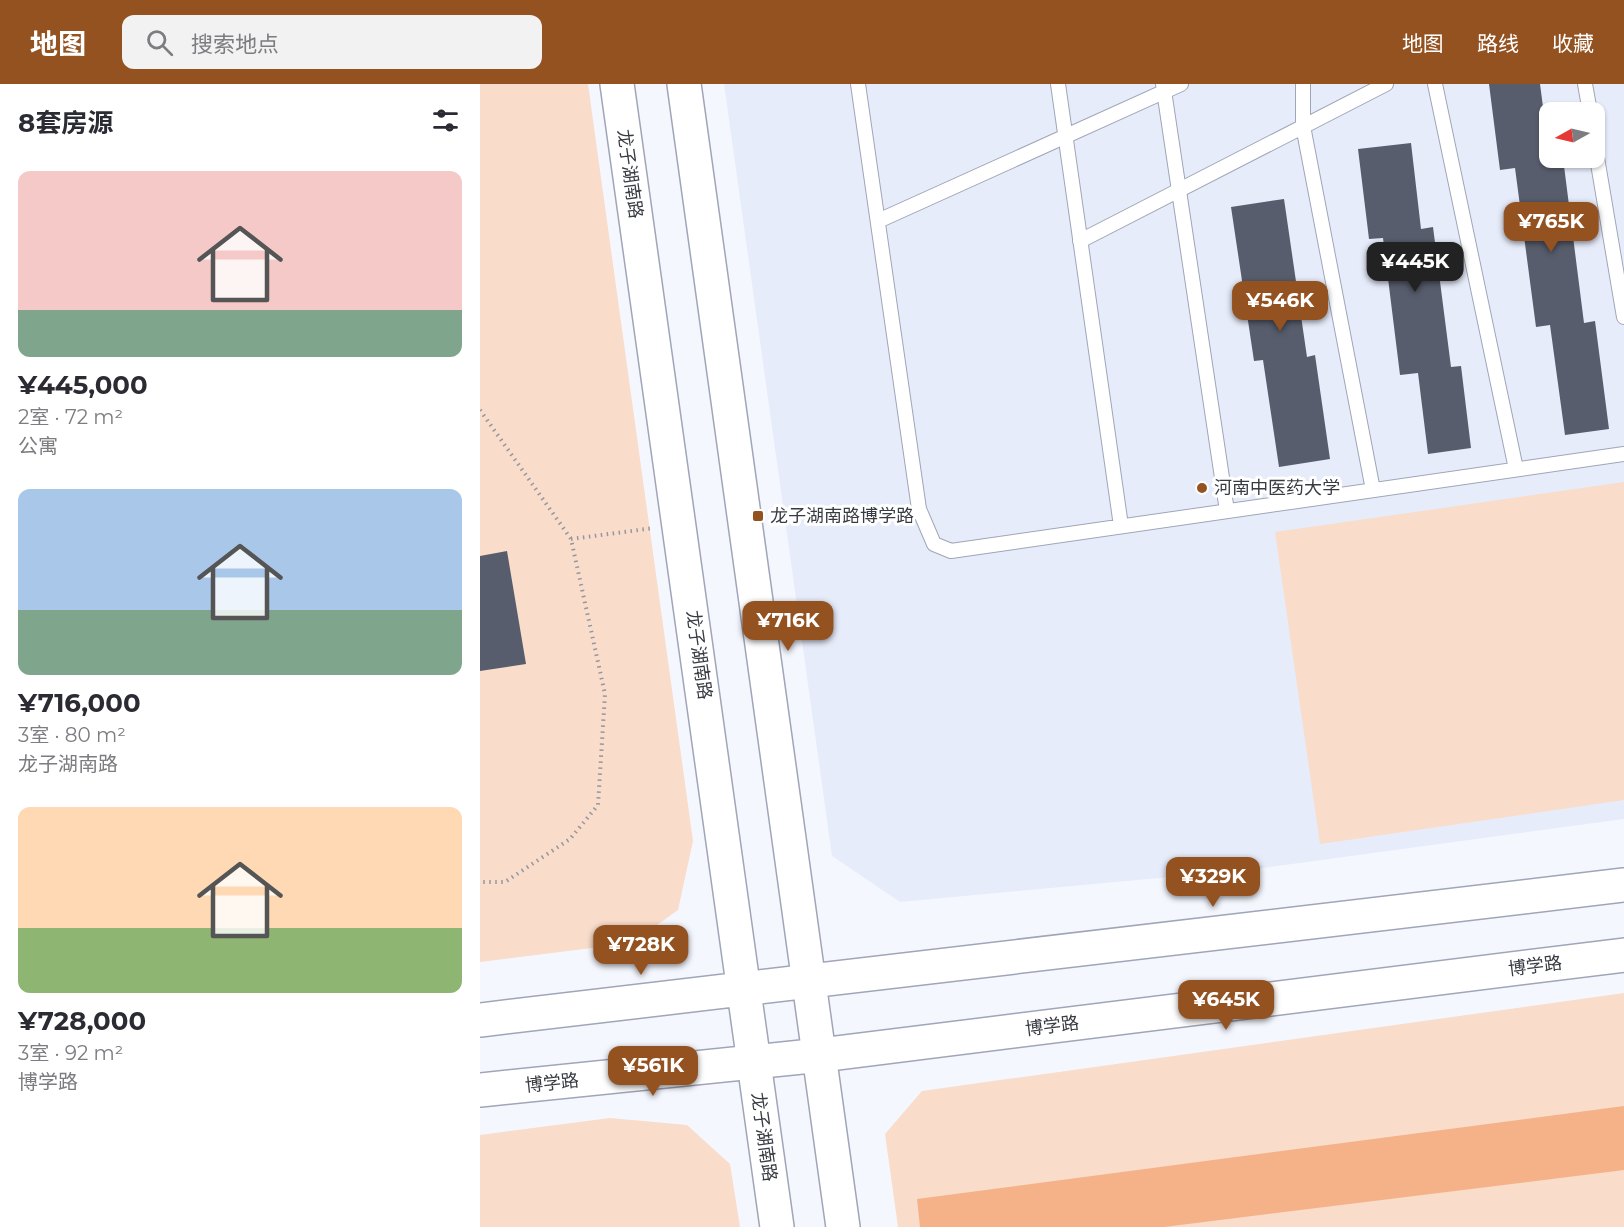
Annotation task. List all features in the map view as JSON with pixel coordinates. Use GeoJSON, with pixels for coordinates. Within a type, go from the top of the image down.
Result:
{"type":"FeatureCollection","features":[{"type":"Feature","properties":{"kind":"street","name":"龙子湖南路"},"geometry":{"type":"LineString","coordinates":[[617,84],[746,990],[753,1061],[777,1227]]}},
{"type":"Feature","properties":{"kind":"street"},"geometry":{"type":"LineString","coordinates":[[684,84],[807,981],[821,1055],[843,1227]]}},
{"type":"Feature","properties":{"kind":"street"},"geometry":{"type":"LineString","coordinates":[[480,1020],[1624,885]]}},
{"type":"Feature","properties":{"kind":"street","name":"博学路"},"geometry":{"type":"LineString","coordinates":[[480,1090],[821,1055],[1624,955]]}},
{"type":"Feature","properties":{"kind":"lane"},"geometry":{"type":"LineString","coordinates":[[858,84],[919,509],[934,544],[951,550],[1624,454]]}},
{"type":"Feature","properties":{"kind":"lane"},"geometry":{"type":"LineString","coordinates":[[1058,84],[1121,526]]}},
{"type":"Feature","properties":{"kind":"lane"},"geometry":{"type":"LineString","coordinates":[[878,221],[1065,136],[1163,88],[1181,84]]}},
{"type":"Feature","properties":{"kind":"lane"},"geometry":{"type":"LineString","coordinates":[[1303,84],[1303,126],[1373,490]]}},
{"type":"Feature","properties":{"kind":"lane"},"geometry":{"type":"LineString","coordinates":[[1080,241],[1386,84]]}},
{"type":"Feature","properties":{"kind":"lane"},"geometry":{"type":"LineString","coordinates":[[1435,84],[1516,469]]}},
{"type":"Feature","properties":{"kind":"lane"},"geometry":{"type":"LineString","coordinates":[[1585,84],[1588,102]]}},
{"type":"Feature","properties":{"kind":"lane"},"geometry":{"type":"LineString","coordinates":[[1163,88],[1227,511]]}},
{"type":"Feature","properties":{"kind":"lane"},"geometry":{"type":"LineString","coordinates":[[1599,168],[1624,317]]}},
{"type":"Feature","properties":{"kind":"path"},"geometry":{"type":"LineString","coordinates":[[480,410],[571,539],[605,694],[598,806],[570,839],[506,882],[480,882]]}},
{"type":"Feature","properties":{"kind":"path"},"geometry":{"type":"LineString","coordinates":[[571,539],[680,524]]}},
{"type":"Feature","properties":{"kind":"shaded area"},"geometry":{"type":"Polygon","coordinates":[[[480,84],[588,84],[693,841],[678,910],[632,943],[480,962],[480,84]]]}},
{"type":"Feature","properties":{"kind":"shaded area","name":"河南中医药大学"},"geometry":{"type":"Polygon","coordinates":[[[724,84],[1624,84],[1624,819],[1256,869],[900,902],[832,856],[724,84]]]}},
{"type":"Feature","properties":{"kind":"shaded area"},"geometry":{"type":"Polygon","coordinates":[[[1624,482],[1624,800],[1320,844],[1275,532],[1624,482]]]}},
{"type":"Feature","properties":{"kind":"shaded area"},"geometry":{"type":"Polygon","coordinates":[[[1624,993],[1624,1227],[898,1227],[885,1134],[922,1091],[1624,993]]]}},
{"type":"Feature","properties":{"kind":"shaded area"},"geometry":{"type":"Polygon","coordinates":[[[1624,1106],[1624,1170],[1164,1227],[920,1227],[917,1199],[1624,1106]]]}},
{"type":"Feature","properties":{"kind":"shaded area"},"geometry":{"type":"Polygon","coordinates":[[[610,1118],[687,1125],[730,1164],[740,1227],[480,1227],[480,1135],[610,1118]]]}},
{"type":"Feature","properties":{"kind":"building"},"geometry":{"type":"Polygon","coordinates":[[[1489,84],[1540,84],[1542,102],[1539,102],[1539,168],[1564,168],[1584,323],[1595,321],[1609,429],[1565,435],[1550,325],[1536,327],[1515,168],[1500,170],[1489,84]]]}},
{"type":"Feature","properties":{"kind":"building"},"geometry":{"type":"Polygon","coordinates":[[[1411,143],[1421,229],[1433,227],[1451,367],[1461,366],[1471,448],[1428,454],[1418,373],[1400,375],[1383,238],[1369,239],[1358,149],[1411,143]]]}},
{"type":"Feature","properties":{"kind":"building"},"geometry":{"type":"Polygon","coordinates":[[[1284,199],[1307,357],[1315,355],[1330,459],[1279,467],[1263,360],[1254,361],[1231,207],[1284,199]]]}},
{"type":"Feature","properties":{"kind":"building"},"geometry":{"type":"Polygon","coordinates":[[[507,551],[526,664],[480,671],[480,556],[507,551]]]}},
{"type":"Feature","properties":{"kind":"place","name":"河南中医药大学"},"geometry":{"type":"Point","coordinates":[1202,488]}},
{"type":"Feature","properties":{"kind":"place","name":"龙子湖南路博学路"},"geometry":{"type":"Point","coordinates":[758,516]}}]}
